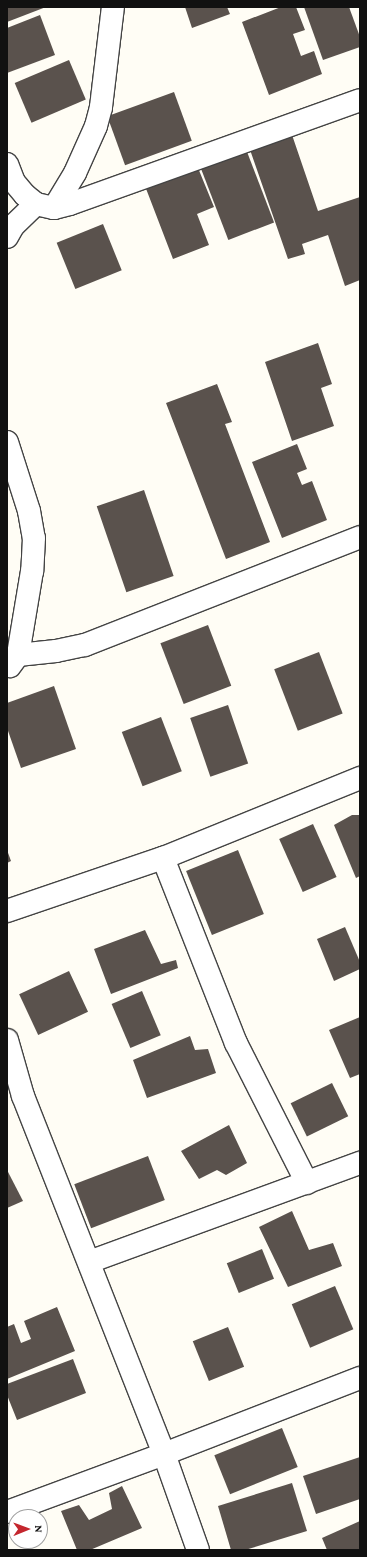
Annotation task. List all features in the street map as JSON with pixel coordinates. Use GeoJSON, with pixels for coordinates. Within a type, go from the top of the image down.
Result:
{"type":"FeatureCollection","features":[{"type":"Feature","properties":{"kind":"street"},"geometry":{"type":"LineString","coordinates":[[7,237],[13,226],[45,206],[75,173],[96,126],[101,107],[113,7]]}},
{"type":"Feature","properties":{"kind":"street"},"geometry":{"type":"LineString","coordinates":[[7,164],[14,182],[25,195],[45,206],[70,204],[360,100]]}},
{"type":"Feature","properties":{"kind":"street"},"geometry":{"type":"LineString","coordinates":[[7,442],[29,511],[34,538],[32,571],[11,662],[85,645],[360,538]]}},
{"type":"Feature","properties":{"kind":"street"},"geometry":{"type":"LineString","coordinates":[[7,911],[163,858],[360,778]]}},
{"type":"Feature","properties":{"kind":"street"},"geometry":{"type":"LineString","coordinates":[[163,858],[236,1043],[307,1182]]}},
{"type":"Feature","properties":{"kind":"street"},"geometry":{"type":"LineString","coordinates":[[7,1040],[23,1096],[90,1262],[164,1454],[198,1550]]}},
{"type":"Feature","properties":{"kind":"street"},"geometry":{"type":"LineString","coordinates":[[90,1262],[360,1163]]}},
{"type":"Feature","properties":{"kind":"street"},"geometry":{"type":"LineString","coordinates":[[7,1512],[164,1454],[360,1378]]}},
{"type":"Feature","properties":{"kind":"building"},"geometry":{"type":"Polygon","coordinates":[[[7,7],[46,7],[7,22],[7,7]]]}},
{"type":"Feature","properties":{"kind":"building"},"geometry":{"type":"Polygon","coordinates":[[[185,7],[227,7],[230,14],[192,28],[185,7]]]}},
{"type":"Feature","properties":{"kind":"building"},"geometry":{"type":"Polygon","coordinates":[[[281,7],[296,7],[305,30],[293,34],[301,56],[314,51],[322,74],[269,95],[242,22],[281,7]]]}},
{"type":"Feature","properties":{"kind":"building"},"geometry":{"type":"Polygon","coordinates":[[[304,7],[349,7],[360,37],[360,47],[323,60],[304,7]]]}},
{"type":"Feature","properties":{"kind":"building"},"geometry":{"type":"Polygon","coordinates":[[[40,15],[55,55],[7,73],[7,28],[40,15]]]}},
{"type":"Feature","properties":{"kind":"building"},"geometry":{"type":"Polygon","coordinates":[[[69,60],[86,100],[31,123],[15,83],[69,60]]]}},
{"type":"Feature","properties":{"kind":"building"},"geometry":{"type":"Polygon","coordinates":[[[174,92],[192,141],[125,165],[107,116],[174,92]]]}},
{"type":"Feature","properties":{"kind":"building"},"geometry":{"type":"Polygon","coordinates":[[[290,129],[318,211],[360,197],[360,280],[345,286],[328,235],[302,244],[305,254],[288,259],[248,144],[290,129]]]}},
{"type":"Feature","properties":{"kind":"building"},"geometry":{"type":"Polygon","coordinates":[[[244,144],[274,222],[228,240],[198,162],[244,144]]]}},
{"type":"Feature","properties":{"kind":"building"},"geometry":{"type":"Polygon","coordinates":[[[196,163],[214,207],[197,214],[209,245],[173,259],[145,186],[196,163]]]}},
{"type":"Feature","properties":{"kind":"building"},"geometry":{"type":"Polygon","coordinates":[[[103,224],[122,270],[75,289],[57,243],[103,224]]]}},
{"type":"Feature","properties":{"kind":"building"},"geometry":{"type":"Polygon","coordinates":[[[318,343],[332,384],[321,388],[334,426],[292,441],[265,362],[318,343]]]}},
{"type":"Feature","properties":{"kind":"building"},"geometry":{"type":"Polygon","coordinates":[[[217,384],[232,422],[225,424],[270,542],[226,559],[166,403],[217,384]]]}},
{"type":"Feature","properties":{"kind":"building"},"geometry":{"type":"Polygon","coordinates":[[[297,444],[307,469],[297,473],[302,485],[312,481],[327,520],[282,538],[252,462],[297,444]]]}},
{"type":"Feature","properties":{"kind":"building"},"geometry":{"type":"Polygon","coordinates":[[[144,490],[174,576],[126,592],[97,506],[144,490]]]}},
{"type":"Feature","properties":{"kind":"building"},"geometry":{"type":"Polygon","coordinates":[[[208,625],[231,686],[184,704],[160,643],[208,625]]]}},
{"type":"Feature","properties":{"kind":"building"},"geometry":{"type":"Polygon","coordinates":[[[319,652],[343,714],[298,731],[274,669],[319,652]]]}},
{"type":"Feature","properties":{"kind":"building"},"geometry":{"type":"Polygon","coordinates":[[[54,686],[76,749],[21,768],[7,728],[7,703],[54,686]]]}},
{"type":"Feature","properties":{"kind":"building"},"geometry":{"type":"Polygon","coordinates":[[[228,705],[248,764],[210,777],[190,718],[228,705]]]}},
{"type":"Feature","properties":{"kind":"building"},"geometry":{"type":"Polygon","coordinates":[[[161,717],[182,771],[143,786],[122,732],[161,717]]]}},
{"type":"Feature","properties":{"kind":"building"},"geometry":{"type":"Polygon","coordinates":[[[352,815],[360,815],[360,876],[356,878],[334,825],[352,815]]]}},
{"type":"Feature","properties":{"kind":"building"},"geometry":{"type":"Polygon","coordinates":[[[313,824],[337,877],[303,892],[279,839],[313,824]]]}},
{"type":"Feature","properties":{"kind":"building"},"geometry":{"type":"Polygon","coordinates":[[[7,850],[11,861],[7,863],[7,850]]]}},
{"type":"Feature","properties":{"kind":"building"},"geometry":{"type":"Polygon","coordinates":[[[238,850],[264,914],[212,935],[186,871],[238,850]]]}},
{"type":"Feature","properties":{"kind":"building"},"geometry":{"type":"Polygon","coordinates":[[[345,927],[360,962],[360,969],[334,981],[317,939],[345,927]]]}},
{"type":"Feature","properties":{"kind":"building"},"geometry":{"type":"Polygon","coordinates":[[[145,930],[161,964],[176,960],[178,968],[111,994],[94,949],[145,930]]]}},
{"type":"Feature","properties":{"kind":"building"},"geometry":{"type":"Polygon","coordinates":[[[69,971],[88,1012],[38,1035],[19,994],[69,971]]]}},
{"type":"Feature","properties":{"kind":"building"},"geometry":{"type":"Polygon","coordinates":[[[142,991],[161,1035],[130,1048],[112,1004],[142,991]]]}},
{"type":"Feature","properties":{"kind":"building"},"geometry":{"type":"Polygon","coordinates":[[[360,1017],[360,1074],[350,1078],[329,1030],[360,1017]]]}},
{"type":"Feature","properties":{"kind":"building"},"geometry":{"type":"Polygon","coordinates":[[[190,1036],[195,1050],[208,1049],[216,1073],[147,1098],[133,1060],[190,1036]]]}},
{"type":"Feature","properties":{"kind":"building"},"geometry":{"type":"Polygon","coordinates":[[[332,1083],[348,1116],[307,1136],[291,1103],[332,1083]]]}},
{"type":"Feature","properties":{"kind":"building"},"geometry":{"type":"Polygon","coordinates":[[[229,1125],[247,1163],[226,1175],[217,1170],[199,1179],[181,1151],[229,1125]]]}},
{"type":"Feature","properties":{"kind":"building"},"geometry":{"type":"Polygon","coordinates":[[[148,1156],[165,1200],[91,1228],[74,1184],[148,1156]]]}},
{"type":"Feature","properties":{"kind":"building"},"geometry":{"type":"Polygon","coordinates":[[[7,1170],[23,1201],[7,1208],[7,1170]]]}},
{"type":"Feature","properties":{"kind":"building"},"geometry":{"type":"Polygon","coordinates":[[[292,1211],[309,1250],[333,1243],[342,1266],[288,1287],[259,1227],[292,1211]]]}},
{"type":"Feature","properties":{"kind":"building"},"geometry":{"type":"Polygon","coordinates":[[[262,1249],[274,1279],[239,1293],[227,1263],[262,1249]]]}},
{"type":"Feature","properties":{"kind":"building"},"geometry":{"type":"Polygon","coordinates":[[[335,1286],[353,1329],[310,1348],[292,1304],[335,1286]]]}},
{"type":"Feature","properties":{"kind":"building"},"geometry":{"type":"Polygon","coordinates":[[[57,1307],[75,1351],[7,1379],[7,1327],[14,1324],[21,1343],[31,1339],[24,1321],[57,1307]]]}},
{"type":"Feature","properties":{"kind":"building"},"geometry":{"type":"Polygon","coordinates":[[[228,1327],[244,1367],[209,1381],[193,1341],[228,1327]]]}},
{"type":"Feature","properties":{"kind":"building"},"geometry":{"type":"Polygon","coordinates":[[[73,1359],[86,1393],[17,1420],[7,1395],[7,1384],[73,1359]]]}},
{"type":"Feature","properties":{"kind":"building"},"geometry":{"type":"Polygon","coordinates":[[[282,1428],[298,1467],[230,1494],[214,1455],[282,1428]]]}},
{"type":"Feature","properties":{"kind":"building"},"geometry":{"type":"Polygon","coordinates":[[[360,1457],[360,1499],[316,1514],[303,1476],[360,1457]]]}},
{"type":"Feature","properties":{"kind":"building"},"geometry":{"type":"Polygon","coordinates":[[[292,1483],[307,1531],[245,1550],[231,1550],[218,1506],[292,1483]]]}},
{"type":"Feature","properties":{"kind":"building"},"geometry":{"type":"Polygon","coordinates":[[[122,1486],[142,1528],[90,1550],[77,1550],[61,1511],[79,1505],[89,1520],[112,1509],[109,1493],[122,1486]]]}},
{"type":"Feature","properties":{"kind":"building"},"geometry":{"type":"Polygon","coordinates":[[[360,1521],[360,1550],[327,1550],[322,1538],[360,1521]]]}}]}
